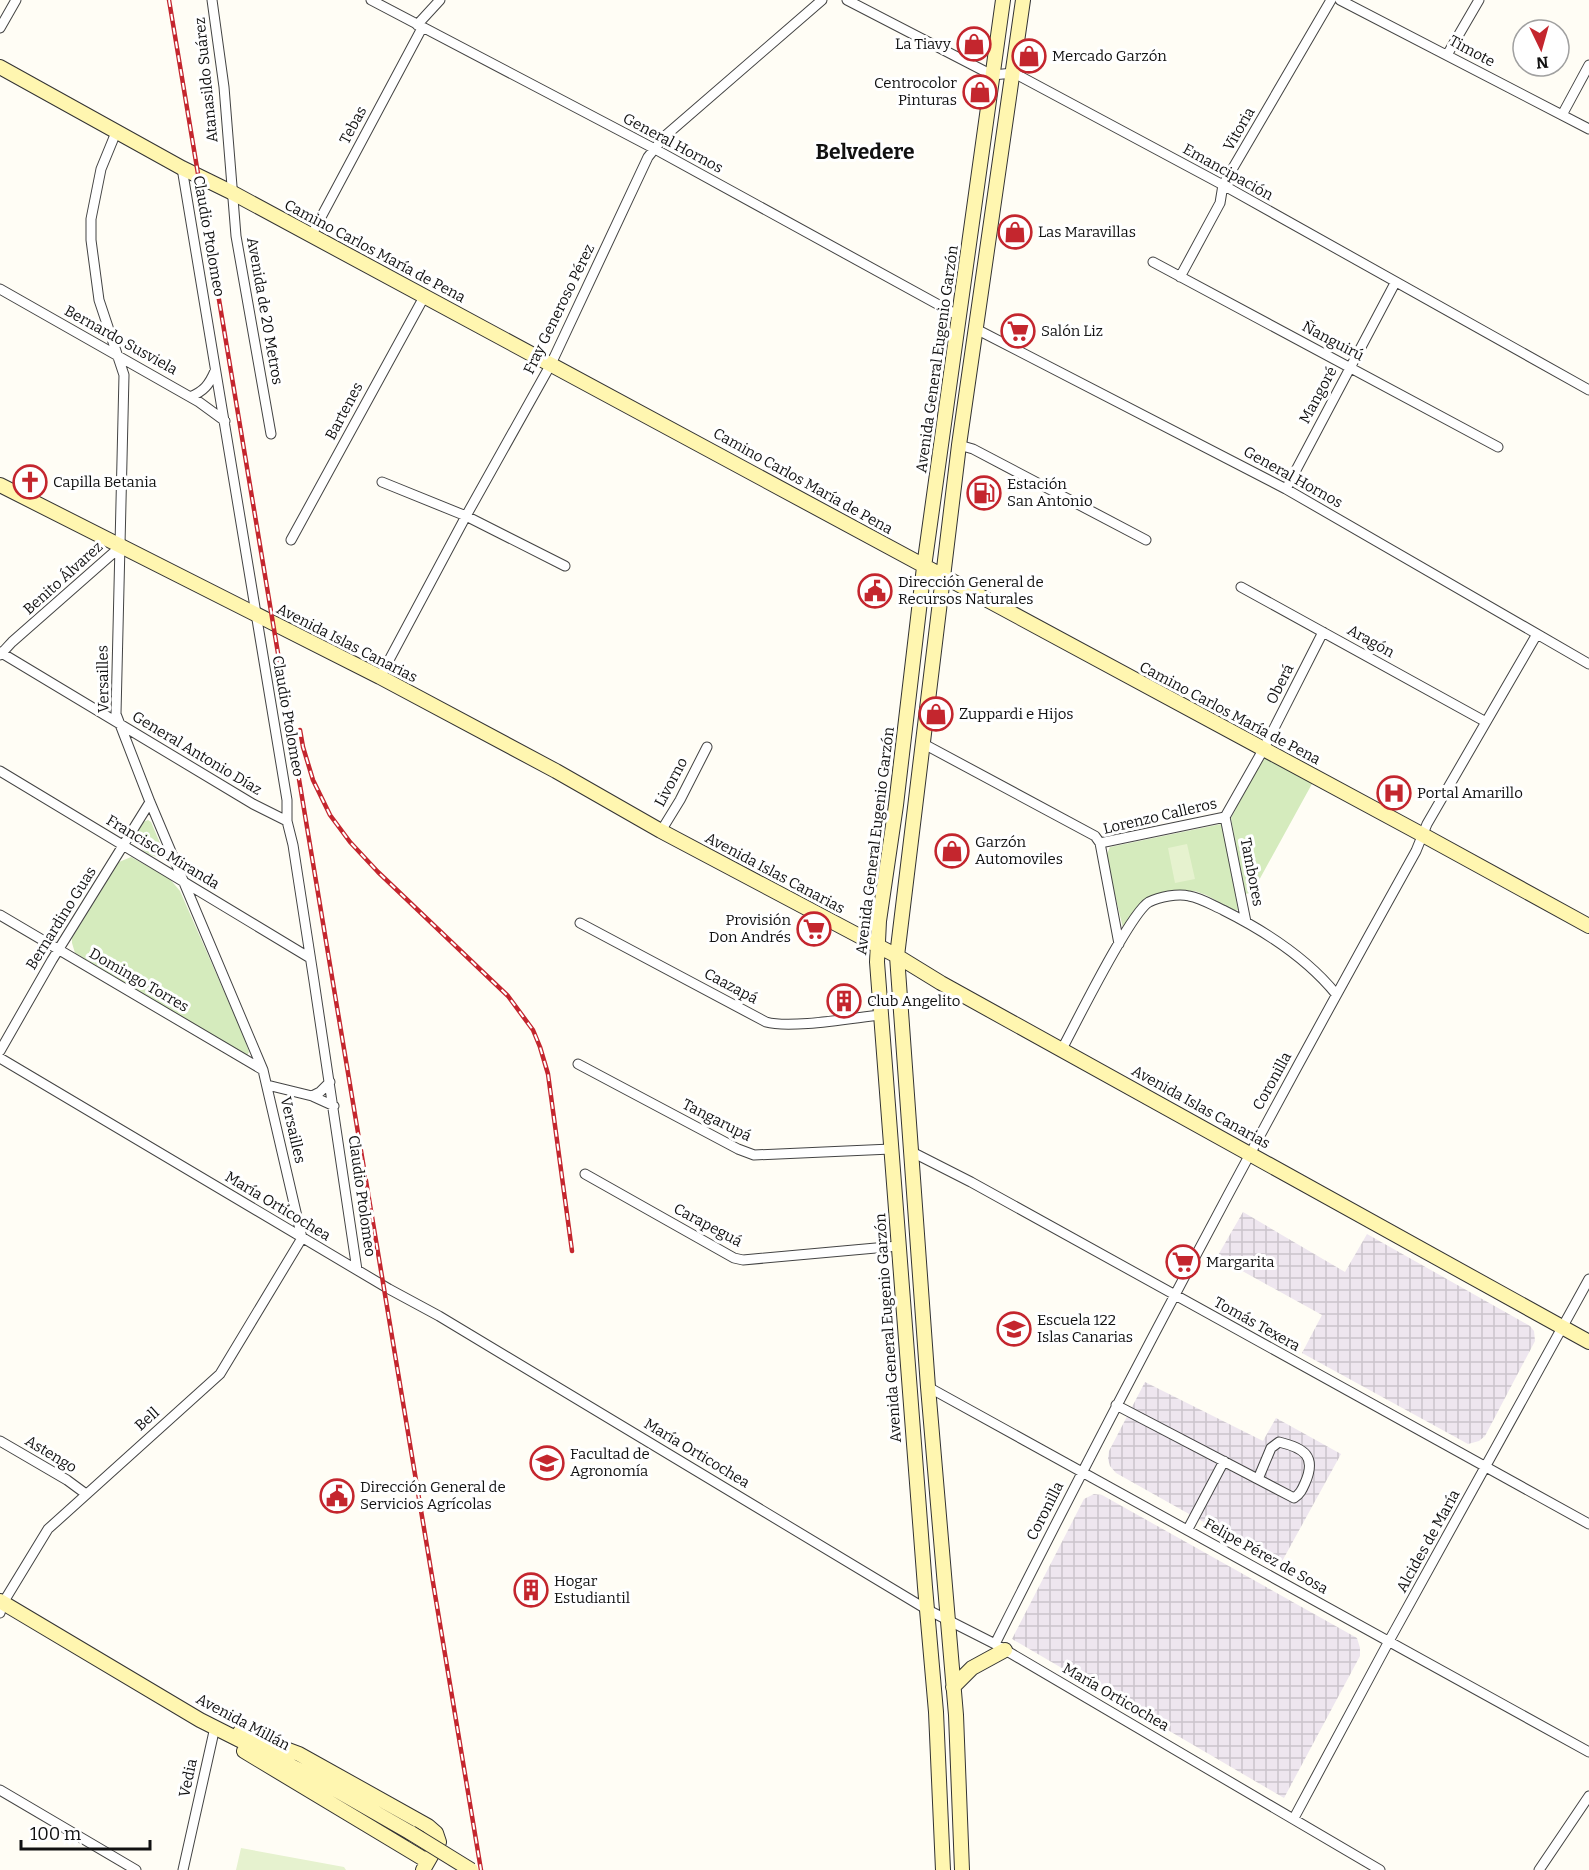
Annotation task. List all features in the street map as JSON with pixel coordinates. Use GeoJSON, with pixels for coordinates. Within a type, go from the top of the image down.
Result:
{"type":"FeatureCollection","features":[{"type":"Feature","properties":{"kind":"main road","name":"Avenida General Eugenio Garzón"},"geometry":{"type":"LineString","coordinates":[[943,1870],[936,1712],[880,1015],[877,947],[924,567],[1003,0]]}},
{"type":"Feature","properties":{"kind":"main road"},"geometry":{"type":"LineString","coordinates":[[962,1870],[953,1687],[928,1387],[897,956],[959,445],[1023,0]]}},
{"type":"Feature","properties":{"kind":"main road","name":"Camino Carlos María de Pena"},"geometry":{"type":"LineString","coordinates":[[0,67],[182,168],[551,364],[1589,927]]}},
{"type":"Feature","properties":{"kind":"main road","name":"Avenida Islas Canarias"},"geometry":{"type":"LineString","coordinates":[[0,485],[380,677],[556,771],[661,831],[897,956],[941,983],[1250,1152],[1589,1342]]}},
{"type":"Feature","properties":{"kind":"main road","name":"Avenida Millán"},"geometry":{"type":"LineString","coordinates":[[1,1606],[200,1720],[315,1778],[471,1870]]}},
{"type":"Feature","properties":{"kind":"main road"},"geometry":{"type":"LineString","coordinates":[[953,1687],[972,1668],[1000,1647]]}},
{"type":"Feature","properties":{"kind":"main road"},"geometry":{"type":"LineString","coordinates":[[200,1720],[250,1735],[299,1754],[428,1826],[436,1833],[439,1842],[422,1867],[414,1855],[237,1747],[217,1729]]}},
{"type":"Feature","properties":{"kind":"street"},"geometry":{"type":"LineString","coordinates":[[0,28],[16,0]]}},
{"type":"Feature","properties":{"kind":"street","name":"Atanasildo Suárez"},"geometry":{"type":"LineString","coordinates":[[212,0],[222,72],[231,192]]}},
{"type":"Feature","properties":{"kind":"street","name":"General Hornos"},"geometry":{"type":"LineString","coordinates":[[371,0],[653,148],[959,316]]}},
{"type":"Feature","properties":{"kind":"street","name":"Tebas"},"geometry":{"type":"LineString","coordinates":[[311,236],[419,27],[440,0]]}},
{"type":"Feature","properties":{"kind":"street","name":"Fray Generoso Pérez"},"geometry":{"type":"LineString","coordinates":[[380,677],[551,364],[653,148],[822,0]]}},
{"type":"Feature","properties":{"kind":"street"},"geometry":{"type":"LineString","coordinates":[[847,0],[992,75],[1014,74]]}},
{"type":"Feature","properties":{"kind":"street","name":"Vitoria"},"geometry":{"type":"LineString","coordinates":[[1180,277],[1220,203],[1223,185],[1331,0]]}},
{"type":"Feature","properties":{"kind":"street","name":"Timote"},"geometry":{"type":"LineString","coordinates":[[1340,0],[1589,129]]}},
{"type":"Feature","properties":{"kind":"street"},"geometry":{"type":"LineString","coordinates":[[1447,54],[1479,0]]}},
{"type":"Feature","properties":{"kind":"street"},"geometry":{"type":"LineString","coordinates":[[1562,115],[1589,65]]}},
{"type":"Feature","properties":{"kind":"street","name":"Emancipación"},"geometry":{"type":"LineString","coordinates":[[1014,74],[1223,185],[1589,390]]}},
{"type":"Feature","properties":{"kind":"street","name":"Versailles"},"geometry":{"type":"LineString","coordinates":[[117,130],[101,169],[92,219],[92,240],[99,300],[124,375],[116,714],[183,883],[263,1070],[302,1238]]}},
{"type":"Feature","properties":{"kind":"street","name":"Claudio Ptolomeo"},"geometry":{"type":"LineString","coordinates":[[182,168],[287,800],[287,821],[334,1107],[357,1270]]}},
{"type":"Feature","properties":{"kind":"street","name":"Avenida de 20 Metros"},"geometry":{"type":"LineString","coordinates":[[231,192],[236,236],[271,434]]}},
{"type":"Feature","properties":{"kind":"street","name":"Ñanguirú"},"geometry":{"type":"LineString","coordinates":[[1153,262],[1498,447]]}},
{"type":"Feature","properties":{"kind":"street","name":"Mangoré"},"geometry":{"type":"LineString","coordinates":[[1286,489],[1395,283]]}},
{"type":"Feature","properties":{"kind":"street","name":"Bernardo Susviela"},"geometry":{"type":"LineString","coordinates":[[0,289],[190,397],[225,421]]}},
{"type":"Feature","properties":{"kind":"street","name":"Bartenes"},"geometry":{"type":"LineString","coordinates":[[291,540],[424,297]]}},
{"type":"Feature","properties":{"kind":"street","name":"General Hornos"},"geometry":{"type":"LineString","coordinates":[[976,328],[1286,489],[1589,664]]}},
{"type":"Feature","properties":{"kind":"street"},"geometry":{"type":"LineString","coordinates":[[190,397],[203,391],[210,383],[216,369]]}},
{"type":"Feature","properties":{"kind":"street"},"geometry":{"type":"LineString","coordinates":[[959,445],[973,448],[1146,540]]}},
{"type":"Feature","properties":{"kind":"street"},"geometry":{"type":"LineString","coordinates":[[382,482],[466,516],[565,566]]}},
{"type":"Feature","properties":{"kind":"street","name":"Benito Álvarez"},"geometry":{"type":"LineString","coordinates":[[0,654],[120,547]]}},
{"type":"Feature","properties":{"kind":"street","name":"Aragón"},"geometry":{"type":"LineString","coordinates":[[1241,587],[1486,722]]}},
{"type":"Feature","properties":{"kind":"street","name":"Oberá"},"geometry":{"type":"LineString","coordinates":[[1263,750],[1323,632]]}},
{"type":"Feature","properties":{"kind":"street","name":"Coronilla"},"geometry":{"type":"LineString","coordinates":[[1000,1647],[1082,1471],[1250,1152],[1423,835],[1537,634]]}},
{"type":"Feature","properties":{"kind":"street","name":"General Antonio Díaz"},"geometry":{"type":"LineString","coordinates":[[0,654],[253,804],[287,821]]}},
{"type":"Feature","properties":{"kind":"street"},"geometry":{"type":"LineString","coordinates":[[922,743],[1089,832],[1101,843]]}},
{"type":"Feature","properties":{"kind":"street","name":"Livorno"},"geometry":{"type":"LineString","coordinates":[[661,831],[707,747]]}},
{"type":"Feature","properties":{"kind":"street","name":"Lorenzo Calleros"},"geometry":{"type":"LineString","coordinates":[[1119,944],[1101,843],[1225,817],[1263,750]]}},
{"type":"Feature","properties":{"kind":"street","name":"Francisco Miranda"},"geometry":{"type":"LineString","coordinates":[[0,771],[310,958]]}},
{"type":"Feature","properties":{"kind":"street","name":"Bernardino Guas"},"geometry":{"type":"LineString","coordinates":[[0,1051],[150,802]]}},
{"type":"Feature","properties":{"kind":"street","name":"Tambores"},"geometry":{"type":"LineString","coordinates":[[1225,817],[1246,922]]}},
{"type":"Feature","properties":{"kind":"street","name":"Tambores"},"geometry":{"type":"LineString","coordinates":[[1119,944],[1140,911],[1148,903],[1180,895],[1198,898],[1246,922]]}},
{"type":"Feature","properties":{"kind":"street","name":"Domingo Torres"},"geometry":{"type":"LineString","coordinates":[[0,915],[263,1070]]}},
{"type":"Feature","properties":{"kind":"street"},"geometry":{"type":"LineString","coordinates":[[1246,922],[1307,962],[1336,994]]}},
{"type":"Feature","properties":{"kind":"street","name":"Caazapá"},"geometry":{"type":"LineString","coordinates":[[580,923],[766,1022],[791,1024],[880,1015]]}},
{"type":"Feature","properties":{"kind":"street"},"geometry":{"type":"LineString","coordinates":[[1062,1048],[1119,944]]}},
{"type":"Feature","properties":{"kind":"street","name":"María Orticochea"},"geometry":{"type":"LineString","coordinates":[[0,1058],[302,1238],[439,1316],[927,1608],[1000,1647],[1380,1870]]}},
{"type":"Feature","properties":{"kind":"street","name":"Tangarupá"},"geometry":{"type":"LineString","coordinates":[[578,1064],[738,1149],[754,1155],[891,1149]]}},
{"type":"Feature","properties":{"kind":"street"},"geometry":{"type":"LineString","coordinates":[[312,1096],[321,1092],[330,1082]]}},
{"type":"Feature","properties":{"kind":"street"},"geometry":{"type":"LineString","coordinates":[[267,1085],[312,1096],[334,1107]]}},
{"type":"Feature","properties":{"kind":"street","name":"Tomás Texera"},"geometry":{"type":"LineString","coordinates":[[910,1151],[1175,1294],[1589,1524]]}},
{"type":"Feature","properties":{"kind":"street","name":"Carapeguá"},"geometry":{"type":"LineString","coordinates":[[585,1174],[734,1258],[743,1260],[898,1246]]}},
{"type":"Feature","properties":{"kind":"street","name":"Bell"},"geometry":{"type":"LineString","coordinates":[[1,1606],[43,1536],[86,1494],[220,1374],[302,1238]]}},
{"type":"Feature","properties":{"kind":"street","name":"Alcides de María"},"geometry":{"type":"LineString","coordinates":[[1294,1818],[1589,1279]]}},
{"type":"Feature","properties":{"kind":"street","name":"Felipe Pérez de Sosa"},"geometry":{"type":"LineString","coordinates":[[928,1387],[1589,1752]]}},
{"type":"Feature","properties":{"kind":"street"},"geometry":{"type":"LineString","coordinates":[[1116,1406],[1294,1498],[1299,1495],[1310,1471],[1310,1461],[1304,1452],[1294,1446],[1279,1442],[1271,1448],[1258,1479]]}},
{"type":"Feature","properties":{"kind":"street","name":"Astengo"},"geometry":{"type":"LineString","coordinates":[[0,1441],[67,1479],[86,1494]]}},
{"type":"Feature","properties":{"kind":"street"},"geometry":{"type":"LineString","coordinates":[[1188,1529],[1224,1461]]}},
{"type":"Feature","properties":{"kind":"street","name":"Vedia"},"geometry":{"type":"LineString","coordinates":[[183,1870],[217,1729]]}},
{"type":"Feature","properties":{"kind":"street"},"geometry":{"type":"LineString","coordinates":[[0,1790],[136,1870]]}},
{"type":"Feature","properties":{"kind":"street"},"geometry":{"type":"LineString","coordinates":[[1539,1870],[1589,1796]]}},
{"type":"Feature","properties":{"kind":"shaded area"},"geometry":{"type":"Polygon","coordinates":[[[1243,1212],[1345,1272],[1367,1234],[1530,1326],[1534,1331],[1535,1341],[1485,1436],[1479,1441],[1468,1444],[1302,1353],[1322,1315],[1217,1257],[1243,1212]]]}},
{"type":"Feature","properties":{"kind":"shaded area"},"geometry":{"type":"Polygon","coordinates":[[[1145,1382],[1263,1441],[1276,1418],[1341,1454],[1280,1565],[1116,1473],[1110,1466],[1109,1451],[1145,1382]]]}},
{"type":"Feature","properties":{"kind":"shaded area"},"geometry":{"type":"Polygon","coordinates":[[[1094,1494],[1102,1495],[1357,1638],[1360,1656],[1284,1798],[1012,1639],[1084,1499],[1094,1494]]]}},
{"type":"Feature","properties":{"kind":"green space"},"geometry":{"type":"Polygon","coordinates":[[[1266,756],[1313,782],[1252,893],[1244,894],[1231,818],[1266,756]]]}},
{"type":"Feature","properties":{"kind":"green space"},"geometry":{"type":"Polygon","coordinates":[[[148,820],[163,850],[158,857],[145,852],[137,841],[137,829],[148,820]]]}},
{"type":"Feature","properties":{"kind":"green space"},"geometry":{"type":"Polygon","coordinates":[[[1221,824],[1238,910],[1195,891],[1176,892],[1158,896],[1123,928],[1107,862],[1110,847],[1221,824]]]}},
{"type":"Feature","properties":{"kind":"green space"},"geometry":{"type":"Polygon","coordinates":[[[1187,844],[1195,879],[1175,883],[1168,848],[1187,844]]]}},
{"type":"Feature","properties":{"kind":"green space"},"geometry":{"type":"Polygon","coordinates":[[[131,857],[169,878],[180,891],[244,1037],[249,1052],[247,1056],[75,953],[72,938],[119,862],[131,857]]]}},
{"type":"Feature","properties":{"kind":"green space"},"geometry":{"type":"Polygon","coordinates":[[[241,1848],[344,1867],[346,1870],[236,1870],[241,1848]]]}},
{"type":"Feature","properties":{"kind":"railway"},"geometry":{"type":"LineString","coordinates":[[169,0],[481,1870]]}},
{"type":"Feature","properties":{"kind":"railway"},"geometry":{"type":"LineString","coordinates":[[300,730],[313,780],[330,815],[350,842],[378,872],[508,996],[533,1030],[548,1074],[572,1251]]}},
{"type":"Feature","properties":{"kind":"place","name":"La Tiavy"},"geometry":{"type":"Point","coordinates":[974,44]}},
{"type":"Feature","properties":{"kind":"place","name":"Mercado Garzón"},"geometry":{"type":"Point","coordinates":[1029,56]}},
{"type":"Feature","properties":{"kind":"place","name":"Centrocolor Pinturas"},"geometry":{"type":"Point","coordinates":[980,92]}},
{"type":"Feature","properties":{"kind":"place","name":"Las Maravillas"},"geometry":{"type":"Point","coordinates":[1015,232]}},
{"type":"Feature","properties":{"kind":"place","name":"Salón Liz"},"geometry":{"type":"Point","coordinates":[1018,331]}},
{"type":"Feature","properties":{"kind":"place","name":"Capilla Betania"},"geometry":{"type":"Point","coordinates":[30,482]}},
{"type":"Feature","properties":{"kind":"place","name":"Estación San Antonio"},"geometry":{"type":"Point","coordinates":[984,493]}},
{"type":"Feature","properties":{"kind":"place","name":"Dirección General de Recursos Naturales"},"geometry":{"type":"Point","coordinates":[875,591]}},
{"type":"Feature","properties":{"kind":"place","name":"Zuppardi e Hijos"},"geometry":{"type":"Point","coordinates":[936,714]}},
{"type":"Feature","properties":{"kind":"place","name":"Portal Amarillo"},"geometry":{"type":"Point","coordinates":[1394,793]}},
{"type":"Feature","properties":{"kind":"place","name":"Garzón Automoviles"},"geometry":{"type":"Point","coordinates":[952,851]}},
{"type":"Feature","properties":{"kind":"place","name":"Provisión Don Andrés"},"geometry":{"type":"Point","coordinates":[814,929]}},
{"type":"Feature","properties":{"kind":"place","name":"Club Angelito"},"geometry":{"type":"Point","coordinates":[844,1001]}},
{"type":"Feature","properties":{"kind":"place","name":"Margarita"},"geometry":{"type":"Point","coordinates":[1183,1262]}},
{"type":"Feature","properties":{"kind":"place","name":"Escuela 122 Islas Canarias"},"geometry":{"type":"Point","coordinates":[1014,1329]}},
{"type":"Feature","properties":{"kind":"place","name":"Facultad de Agronomía"},"geometry":{"type":"Point","coordinates":[547,1463]}},
{"type":"Feature","properties":{"kind":"place","name":"Dirección General de Servicios Agrícolas"},"geometry":{"type":"Point","coordinates":[337,1496]}},
{"type":"Feature","properties":{"kind":"place","name":"Hogar Estudiantil"},"geometry":{"type":"Point","coordinates":[531,1590]}},
{"type":"Feature","properties":{"kind":"district","name":"Belvedere"},"geometry":{"type":"Point","coordinates":[865,152]}}]}
